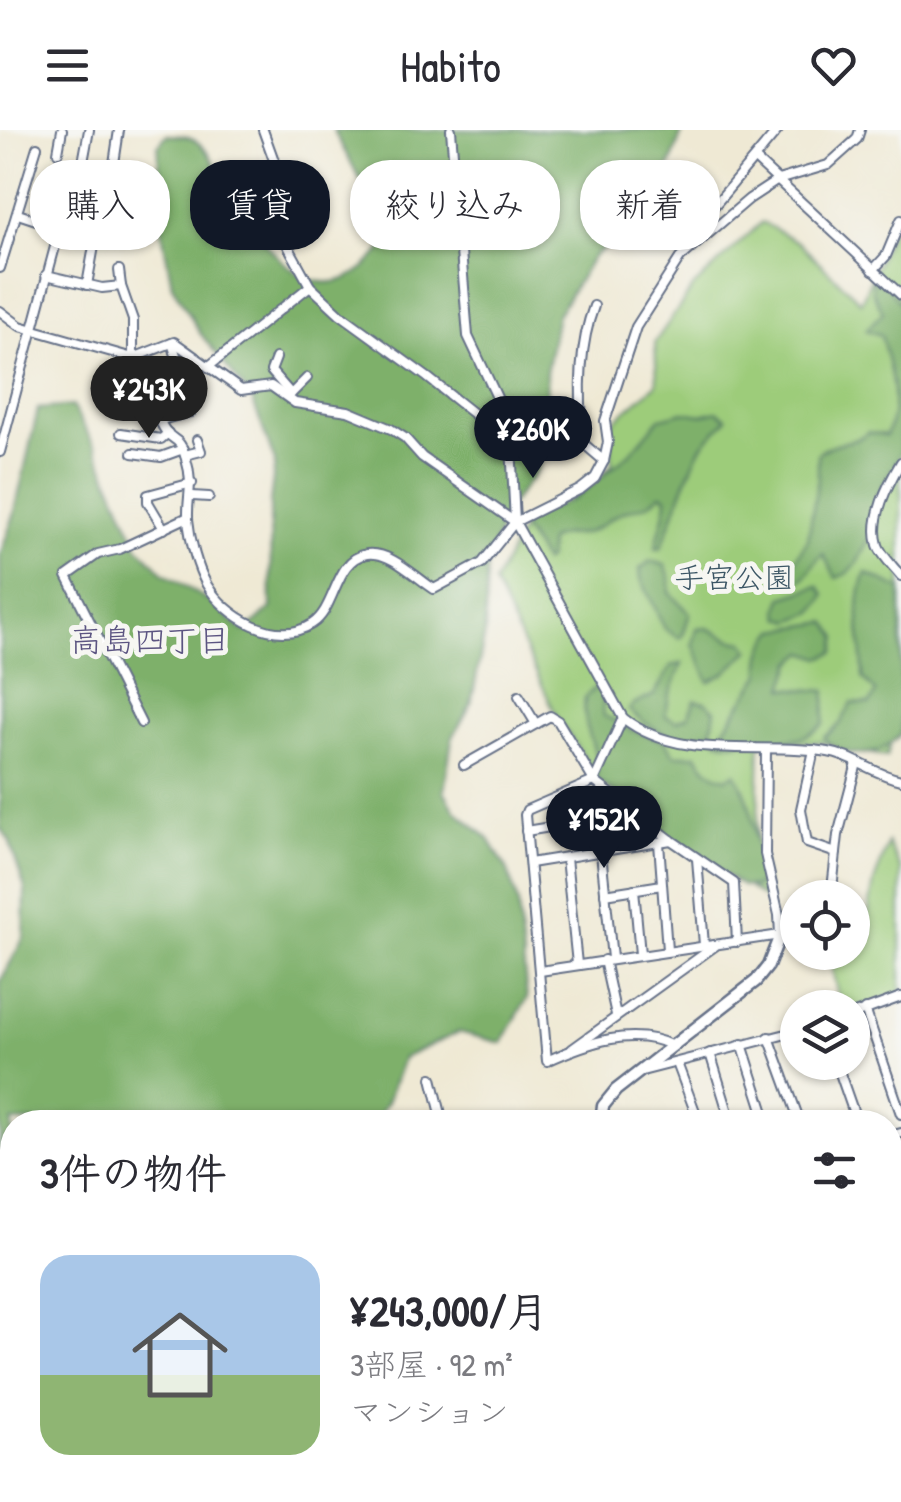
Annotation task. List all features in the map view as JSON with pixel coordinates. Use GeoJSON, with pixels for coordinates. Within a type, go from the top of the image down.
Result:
{"type":"FeatureCollection","features":[{"type":"Feature","properties":{"kind":"street"},"geometry":{"type":"LineString","coordinates":[[58,152],[62,130]]}},
{"type":"Feature","properties":{"kind":"street"},"geometry":{"type":"LineString","coordinates":[[83,160],[89,130]]}},
{"type":"Feature","properties":{"kind":"street"},"geometry":{"type":"LineString","coordinates":[[115,160],[119,130]]}},
{"type":"Feature","properties":{"kind":"street"},"geometry":{"type":"LineString","coordinates":[[264,130],[285,191],[282,235],[310,286],[340,314],[427,376],[509,442]]}},
{"type":"Feature","properties":{"kind":"street"},"geometry":{"type":"LineString","coordinates":[[451,130],[468,336],[510,425],[515,522]]}},
{"type":"Feature","properties":{"kind":"street"},"geometry":{"type":"LineString","coordinates":[[720,201],[778,130]]}},
{"type":"Feature","properties":{"kind":"street"},"geometry":{"type":"LineString","coordinates":[[720,224],[778,180],[828,165],[857,139],[860,130]]}},
{"type":"Feature","properties":{"kind":"street"},"geometry":{"type":"LineString","coordinates":[[0,268],[37,146]]}},
{"type":"Feature","properties":{"kind":"street"},"geometry":{"type":"LineString","coordinates":[[756,160],[901,296]]}},
{"type":"Feature","properties":{"kind":"street"},"geometry":{"type":"LineString","coordinates":[[18,214],[30,218]]}},
{"type":"Feature","properties":{"kind":"street"},"geometry":{"type":"LineString","coordinates":[[873,270],[886,256],[901,220]]}},
{"type":"Feature","properties":{"kind":"street"},"geometry":{"type":"LineString","coordinates":[[0,452],[53,250]]}},
{"type":"Feature","properties":{"kind":"street"},"geometry":{"type":"LineString","coordinates":[[86,284],[93,250]]}},
{"type":"Feature","properties":{"kind":"street"},"geometry":{"type":"LineString","coordinates":[[119,270],[133,320],[136,358],[161,420],[168,433],[179,439],[184,452],[192,484],[188,517],[198,563],[217,600],[251,626],[280,631],[312,624],[323,613],[338,580],[360,556],[378,554],[434,588],[482,564],[515,522],[595,478],[608,442],[606,421],[636,328],[687,250]]}},
{"type":"Feature","properties":{"kind":"street"},"geometry":{"type":"LineString","coordinates":[[46,275],[102,288],[121,286]]}},
{"type":"Feature","properties":{"kind":"street"},"geometry":{"type":"LineString","coordinates":[[208,367],[310,286]]}},
{"type":"Feature","properties":{"kind":"street"},"geometry":{"type":"LineString","coordinates":[[594,306],[585,329],[581,416],[584,444],[604,461]]}},
{"type":"Feature","properties":{"kind":"street"},"geometry":{"type":"LineString","coordinates":[[0,312],[30,330],[136,358],[172,343],[184,347],[242,390],[271,386],[289,396]]}},
{"type":"Feature","properties":{"kind":"street"},"geometry":{"type":"LineString","coordinates":[[172,343],[186,386]]}},
{"type":"Feature","properties":{"kind":"street"},"geometry":{"type":"LineString","coordinates":[[276,358],[271,371],[295,404],[348,411],[392,430],[422,457],[515,522],[623,718],[643,732],[728,748],[814,750],[846,756],[901,780]]}},
{"type":"Feature","properties":{"kind":"street"},"geometry":{"type":"LineString","coordinates":[[289,396],[307,378]]}},
{"type":"Feature","properties":{"kind":"street"},"geometry":{"type":"LineString","coordinates":[[98,396],[153,398]]}},
{"type":"Feature","properties":{"kind":"street"},"geometry":{"type":"LineString","coordinates":[[126,409],[129,397]]}},
{"type":"Feature","properties":{"kind":"street"},"geometry":{"type":"LineString","coordinates":[[161,420],[191,412]]}},
{"type":"Feature","properties":{"kind":"street"},"geometry":{"type":"LineString","coordinates":[[121,433],[161,440],[168,433]]}},
{"type":"Feature","properties":{"kind":"street"},"geometry":{"type":"LineString","coordinates":[[132,453],[161,456],[200,451],[197,440]]}},
{"type":"Feature","properties":{"kind":"street"},"geometry":{"type":"LineString","coordinates":[[901,462],[883,496],[877,532],[878,546],[901,576]]}},
{"type":"Feature","properties":{"kind":"street"},"geometry":{"type":"LineString","coordinates":[[164,529],[148,502],[148,494],[192,484]]}},
{"type":"Feature","properties":{"kind":"street"},"geometry":{"type":"LineString","coordinates":[[192,496],[208,497]]}},
{"type":"Feature","properties":{"kind":"street"},"geometry":{"type":"LineString","coordinates":[[141,722],[67,576],[98,554],[120,549],[188,517]]}},
{"type":"Feature","properties":{"kind":"street"},"geometry":{"type":"LineString","coordinates":[[519,696],[536,724]]}},
{"type":"Feature","properties":{"kind":"street"},"geometry":{"type":"LineString","coordinates":[[464,765],[550,716],[558,721],[594,781],[734,883],[737,942]]}},
{"type":"Feature","properties":{"kind":"street"},"geometry":{"type":"LineString","coordinates":[[623,718],[594,781],[527,810],[547,1061],[568,1051],[720,943]]}},
{"type":"Feature","properties":{"kind":"street"},"geometry":{"type":"LineString","coordinates":[[604,1110],[607,1099],[756,981],[768,966],[780,935],[765,854],[766,749]]}},
{"type":"Feature","properties":{"kind":"street"},"geometry":{"type":"LineString","coordinates":[[814,750],[801,808],[807,843],[836,854]]}},
{"type":"Feature","properties":{"kind":"street"},"geometry":{"type":"LineString","coordinates":[[834,880],[857,762]]}},
{"type":"Feature","properties":{"kind":"street"},"geometry":{"type":"LineString","coordinates":[[526,831],[635,813]]}},
{"type":"Feature","properties":{"kind":"street"},"geometry":{"type":"LineString","coordinates":[[530,863],[671,840]]}},
{"type":"Feature","properties":{"kind":"street"},"geometry":{"type":"LineString","coordinates":[[659,843],[667,950]]}},
{"type":"Feature","properties":{"kind":"street"},"geometry":{"type":"LineString","coordinates":[[600,852],[616,1015]]}},
{"type":"Feature","properties":{"kind":"street"},"geometry":{"type":"LineString","coordinates":[[566,858],[577,964]]}},
{"type":"Feature","properties":{"kind":"street"},"geometry":{"type":"LineString","coordinates":[[697,858],[704,945]]}},
{"type":"Feature","properties":{"kind":"street"},"geometry":{"type":"LineString","coordinates":[[605,894],[662,885]]}},
{"type":"Feature","properties":{"kind":"street"},"geometry":{"type":"LineString","coordinates":[[634,890],[640,954]]}},
{"type":"Feature","properties":{"kind":"street"},"geometry":{"type":"LineString","coordinates":[[540,970],[780,935]]}},
{"type":"Feature","properties":{"kind":"street"},"geometry":{"type":"LineString","coordinates":[[870,1007],[901,997]]}},
{"type":"Feature","properties":{"kind":"street"},"geometry":{"type":"LineString","coordinates":[[870,1024],[900,1110]]}},
{"type":"Feature","properties":{"kind":"street"},"geometry":{"type":"LineString","coordinates":[[568,1051],[632,1035],[654,1037],[673,1046]]}},
{"type":"Feature","properties":{"kind":"street"},"geometry":{"type":"LineString","coordinates":[[642,1071],[780,1035]]}},
{"type":"Feature","properties":{"kind":"street"},"geometry":{"type":"LineString","coordinates":[[769,1037],[796,1110]]}},
{"type":"Feature","properties":{"kind":"street"},"geometry":{"type":"LineString","coordinates":[[742,1044],[763,1110]]}},
{"type":"Feature","properties":{"kind":"street"},"geometry":{"type":"LineString","coordinates":[[710,1054],[727,1110]]}},
{"type":"Feature","properties":{"kind":"street"},"geometry":{"type":"LineString","coordinates":[[677,1062],[694,1110]]}},
{"type":"Feature","properties":{"kind":"street"},"geometry":{"type":"LineString","coordinates":[[432,1078],[439,1110]]}},
{"type":"Feature","properties":{"kind":"street"},"geometry":{"type":"LineString","coordinates":[[842,1080],[853,1110]]}},
{"type":"Feature","properties":{"kind":"green space"},"geometry":{"type":"Polygon","coordinates":[[[333,130],[683,130],[672,160],[580,160],[580,250],[602,250],[592,258],[557,315],[546,373],[549,443],[535,473],[508,508],[487,562],[485,633],[471,704],[452,739],[444,791],[455,810],[489,839],[508,871],[518,904],[527,998],[502,1043],[459,1032],[403,1058],[382,1110],[0,1110],[0,982],[24,937],[25,889],[9,840],[0,828],[0,555],[14,515],[38,409],[72,406],[96,448],[138,546],[164,573],[209,601],[245,632],[271,608],[270,502],[275,462],[252,399],[200,333],[172,285],[165,250],[170,250],[170,160],[159,160],[158,146],[166,135],[187,137],[197,142],[212,160],[190,160],[190,250],[272,250],[297,272],[316,281],[337,281],[359,271],[381,250],[560,250],[560,160],[350,161],[333,130]]]}},
{"type":"Feature","properties":{"kind":"green space","name":"手宮公園"},"geometry":{"type":"Polygon","coordinates":[[[901,207],[901,429],[897,441],[901,494],[901,711],[887,757],[818,742],[760,743],[757,846],[769,902],[599,780],[557,717],[494,583],[521,531],[597,481],[612,464],[610,424],[657,384],[655,342],[694,286],[762,222],[798,242],[861,302],[901,207]]]}},
{"type":"Feature","properties":{"kind":"green space"},"geometry":{"type":"Polygon","coordinates":[[[873,279],[887,286],[901,304],[901,454],[881,487],[872,533],[857,563],[847,574],[836,578],[823,554],[802,580],[791,584],[784,578],[808,539],[818,453],[868,432],[886,435],[893,412],[892,386],[881,335],[866,330],[883,312],[873,293],[873,279]]]}},
{"type":"Feature","properties":{"kind":"green space"},"geometry":{"type":"Polygon","coordinates":[[[717,411],[727,418],[695,459],[661,548],[656,548],[667,497],[661,494],[649,504],[623,512],[592,531],[554,538],[549,541],[544,562],[521,526],[536,514],[576,498],[631,452],[660,418],[684,412],[701,415],[717,411]]]}},
{"type":"Feature","properties":{"kind":"green space"},"geometry":{"type":"Polygon","coordinates":[[[650,561],[665,565],[670,593],[690,613],[679,638],[665,629],[641,579],[640,569],[650,561]]]}},
{"type":"Feature","properties":{"kind":"green space"},"geometry":{"type":"Polygon","coordinates":[[[866,573],[901,589],[901,734],[880,750],[858,754],[835,747],[824,738],[840,724],[852,703],[870,704],[876,692],[863,678],[859,612],[866,573]]]}},
{"type":"Feature","properties":{"kind":"green space"},"geometry":{"type":"Polygon","coordinates":[[[818,586],[825,595],[814,612],[791,621],[781,617],[783,597],[818,586]]]}},
{"type":"Feature","properties":{"kind":"green space"},"geometry":{"type":"Polygon","coordinates":[[[827,622],[838,637],[835,652],[821,658],[805,652],[793,662],[784,688],[826,691],[824,724],[792,739],[732,743],[717,740],[761,674],[763,651],[776,630],[827,622]]]}},
{"type":"Feature","properties":{"kind":"green space"},"geometry":{"type":"Polygon","coordinates":[[[707,628],[744,642],[750,650],[709,682],[693,644],[697,629],[707,628]]]}},
{"type":"Feature","properties":{"kind":"green space"},"geometry":{"type":"Polygon","coordinates":[[[682,664],[665,715],[677,721],[688,716],[695,700],[706,702],[715,710],[712,730],[689,738],[658,731],[629,710],[654,695],[671,666],[682,664]]]}},
{"type":"Feature","properties":{"kind":"green space"},"geometry":{"type":"Polygon","coordinates":[[[597,686],[602,690],[604,716],[630,730],[665,741],[674,755],[697,755],[716,775],[726,778],[735,773],[751,812],[764,877],[757,887],[742,886],[679,844],[596,779],[585,697],[597,686]]]}},
{"type":"Feature","properties":{"kind":"green space"},"geometry":{"type":"Polygon","coordinates":[[[888,843],[901,870],[901,995],[870,1005],[870,990],[837,990],[832,970],[870,970],[870,904],[888,843]]]}},
{"type":"Feature","properties":{"kind":"district","name":"高島四丁目"},"geometry":{"type":"Point","coordinates":[150,640]}}]}
